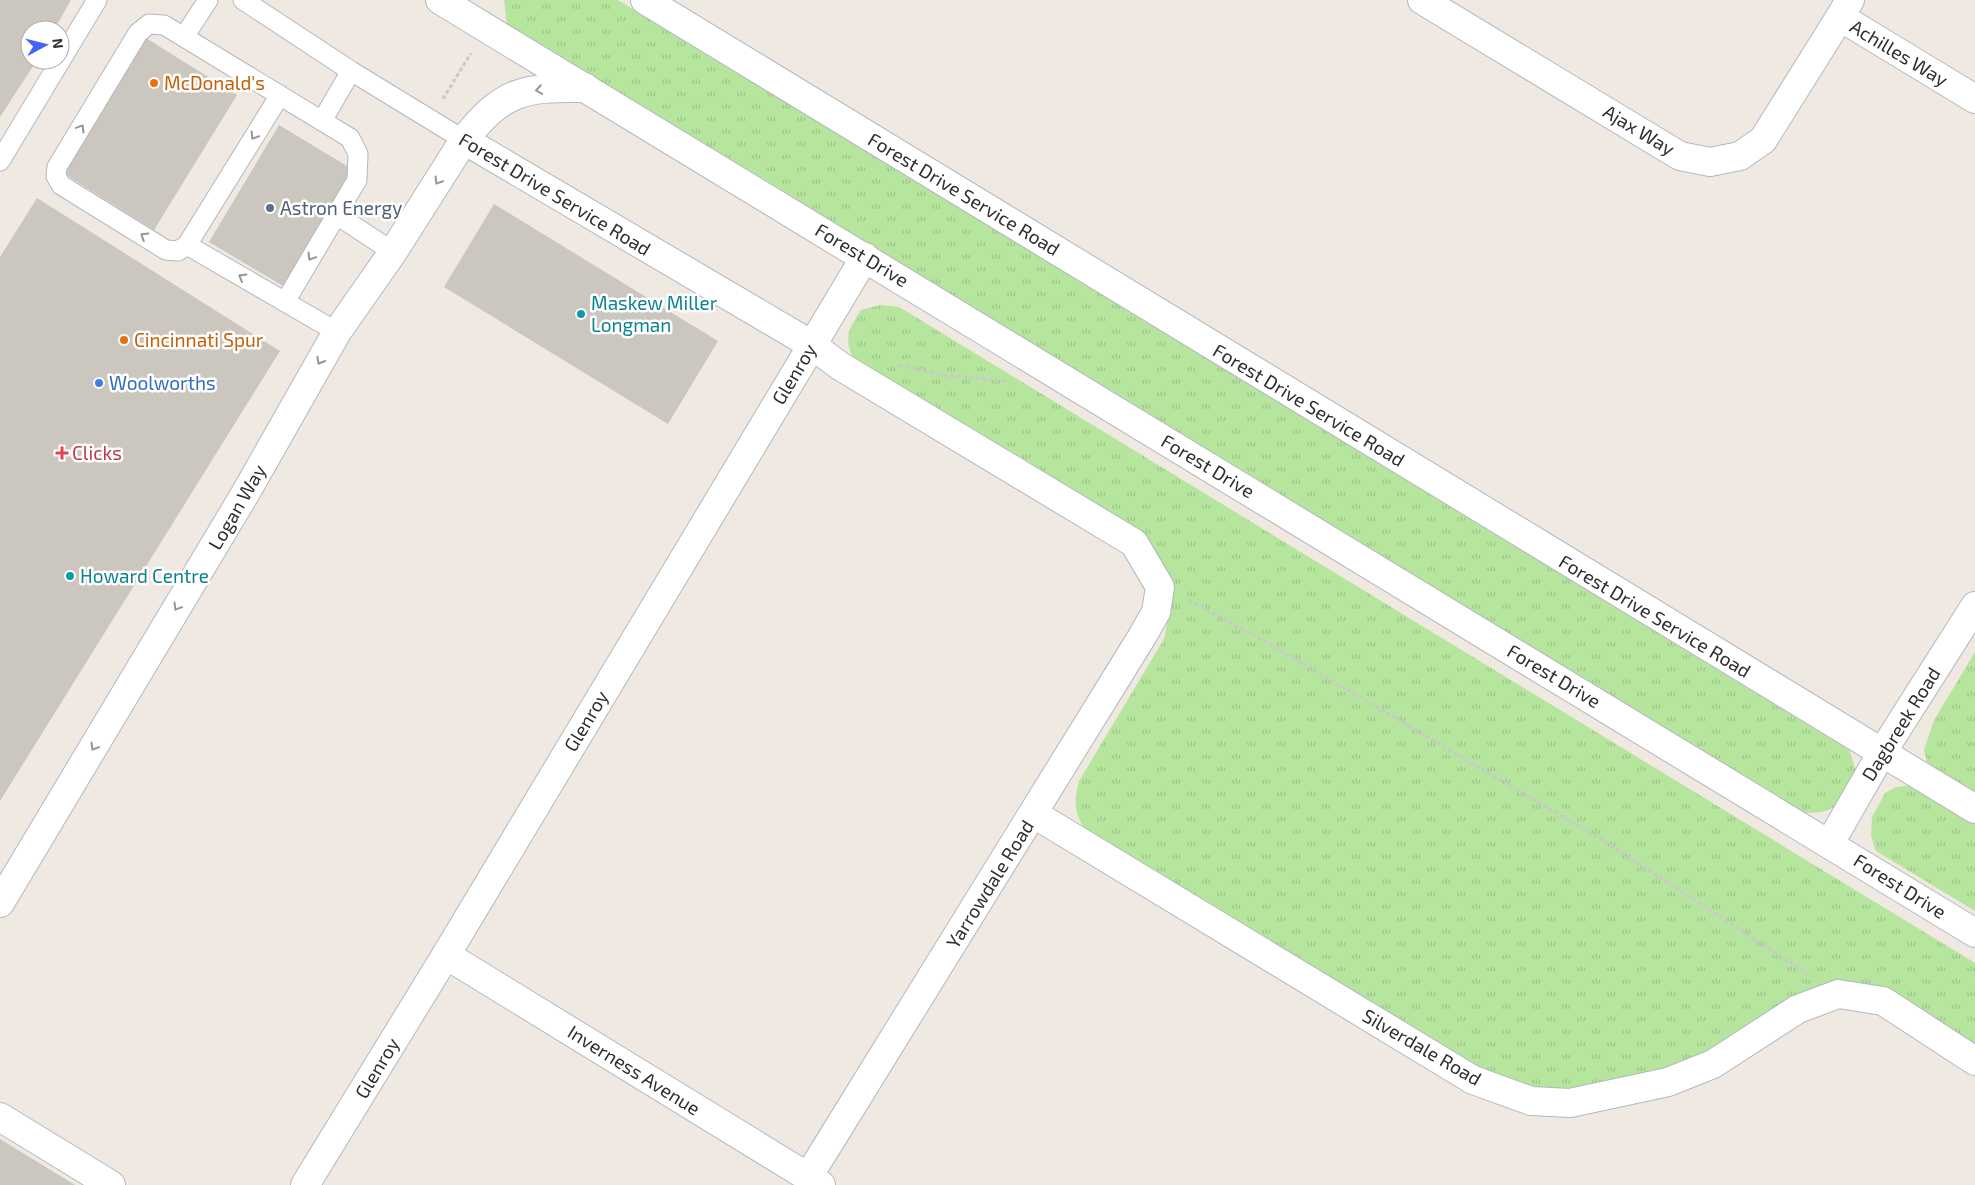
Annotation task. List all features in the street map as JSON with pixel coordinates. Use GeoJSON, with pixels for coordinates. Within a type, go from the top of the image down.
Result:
{"type":"FeatureCollection","features":[{"type":"Feature","properties":{"kind":"street","name":"Forest Drive"},"geometry":{"type":"LineString","coordinates":[[440,0],[474,13],[588,88],[1975,933]]}},
{"type":"Feature","properties":{"kind":"street","name":"Forest Drive Service Road"},"geometry":{"type":"LineString","coordinates":[[644,0],[1881,754],[1975,809]]}},
{"type":"Feature","properties":{"kind":"street","name":"Ajax Way"},"geometry":{"type":"LineString","coordinates":[[1422,0],[1680,156],[1710,162],[1740,156],[1763,140],[1845,8]]}},
{"type":"Feature","properties":{"kind":"street","name":"Achilles Way"},"geometry":{"type":"LineString","coordinates":[[1845,8],[1975,98]]}},
{"type":"Feature","properties":{"kind":"street","name":"Logan Way"},"geometry":{"type":"LineString","coordinates":[[0,904],[245,494],[337,332],[392,252],[464,140],[486,113],[508,98],[536,90],[588,88]]}},
{"type":"Feature","properties":{"kind":"street","name":"Forest Drive Service Road"},"geometry":{"type":"LineString","coordinates":[[464,140],[812,346],[840,366],[1134,543],[1170,591]]}},
{"type":"Feature","properties":{"kind":"street","name":"Glenroy"},"geometry":{"type":"LineString","coordinates":[[305,1185],[446,955],[865,257]]}},
{"type":"Feature","properties":{"kind":"street","name":"Yarrowdale Road"},"geometry":{"type":"LineString","coordinates":[[814,1181],[1170,591]]}},
{"type":"Feature","properties":{"kind":"street","name":"Dagbreek Road"},"geometry":{"type":"LineString","coordinates":[[1830,843],[1881,754],[1975,606]]}},
{"type":"Feature","properties":{"kind":"street","name":"Silverdale Road"},"geometry":{"type":"LineString","coordinates":[[1034,814],[1473,1080],[1530,1101],[1570,1104],[1668,1082],[1713,1064],[1798,1009],[1838,994],[1883,1001],[1975,1061]]}},
{"type":"Feature","properties":{"kind":"street","name":"Inverness Avenue"},"geometry":{"type":"LineString","coordinates":[[446,955],[814,1181]]}},
{"type":"Feature","properties":{"kind":"street"},"geometry":{"type":"LineString","coordinates":[[0,1117],[111,1185]]}},
{"type":"Feature","properties":{"kind":"lane"},"geometry":{"type":"LineString","coordinates":[[0,161],[97,0]]}},
{"type":"Feature","properties":{"kind":"lane"},"geometry":{"type":"LineString","coordinates":[[184,37],[208,0]]}},
{"type":"Feature","properties":{"kind":"lane","name":"Forest Drive Service Road"},"geometry":{"type":"LineString","coordinates":[[243,0],[351,71],[464,140]]}},
{"type":"Feature","properties":{"kind":"lane"},"geometry":{"type":"LineString","coordinates":[[280,95],[187,245],[178,251],[166,250],[61,185],[56,176],[58,167],[138,33],[149,24],[164,25],[322,120],[350,138],[358,154],[357,180],[285,302]]}},
{"type":"Feature","properties":{"kind":"lane"},"geometry":{"type":"LineString","coordinates":[[322,120],[351,71]]}},
{"type":"Feature","properties":{"kind":"lane"},"geometry":{"type":"LineString","coordinates":[[336,216],[392,252]]}},
{"type":"Feature","properties":{"kind":"lane"},"geometry":{"type":"LineString","coordinates":[[187,245],[337,332]]}},
{"type":"Feature","properties":{"kind":"path"},"geometry":{"type":"LineString","coordinates":[[431,120],[474,49],[474,13]]}},
{"type":"Feature","properties":{"kind":"path"},"geometry":{"type":"LineString","coordinates":[[897,364],[942,375],[1010,381]]}},
{"type":"Feature","properties":{"kind":"path"},"geometry":{"type":"LineString","coordinates":[[1170,591],[1271,645],[1599,838],[1815,978]]}},
{"type":"Feature","properties":{"kind":"green space"},"geometry":{"type":"Polygon","coordinates":[[[504,0],[618,0],[1849,750],[1855,772],[1851,787],[1843,799],[1829,810],[1804,813],[507,24],[504,0]]]}},
{"type":"Feature","properties":{"kind":"green space"},"geometry":{"type":"Polygon","coordinates":[[[880,305],[899,307],[1975,963],[1975,1046],[1831,993],[1709,1069],[1589,1099],[1505,1083],[1091,839],[1077,812],[1076,798],[1079,781],[1164,639],[1168,605],[1164,571],[855,362],[848,341],[850,329],[861,310],[880,305]]]}},
{"type":"Feature","properties":{"kind":"green space"},"geometry":{"type":"Polygon","coordinates":[[[1975,652],[1975,797],[1935,772],[1927,762],[1924,750],[1934,720],[1975,652]]]}},
{"type":"Feature","properties":{"kind":"green space"},"geometry":{"type":"Polygon","coordinates":[[[1913,785],[1975,823],[1975,911],[1876,851],[1871,836],[1872,817],[1885,793],[1896,787],[1913,785]]]}},
{"type":"Feature","properties":{"kind":"building"},"geometry":{"type":"Polygon","coordinates":[[[0,0],[71,0],[60,20],[20,20],[20,70],[31,70],[0,117],[0,0]]]}},
{"type":"Feature","properties":{"kind":"building"},"geometry":{"type":"Polygon","coordinates":[[[146,38],[237,95],[154,230],[63,173],[146,38]]]}},
{"type":"Feature","properties":{"kind":"building"},"geometry":{"type":"Polygon","coordinates":[[[279,125],[352,169],[283,286],[209,242],[279,125]]]}},
{"type":"Feature","properties":{"kind":"building","name":"Howard Centre"},"geometry":{"type":"Polygon","coordinates":[[[37,198],[280,351],[0,801],[0,257],[37,198]]]}},
{"type":"Feature","properties":{"kind":"building","name":"Maskew Miller Longman"},"geometry":{"type":"Polygon","coordinates":[[[494,204],[718,341],[668,424],[444,287],[494,204]]]}},
{"type":"Feature","properties":{"kind":"building"},"geometry":{"type":"Polygon","coordinates":[[[0,1139],[75,1185],[0,1185],[0,1139]]]}},
{"type":"Feature","properties":{"kind":"place","name":"McDonald's"},"geometry":{"type":"Point","coordinates":[154,83]}},
{"type":"Feature","properties":{"kind":"place","name":"Astron Energy"},"geometry":{"type":"Point","coordinates":[270,208]}},
{"type":"Feature","properties":{"kind":"place","name":"Maskew Miller Longman"},"geometry":{"type":"Point","coordinates":[581,314]}},
{"type":"Feature","properties":{"kind":"place","name":"Cincinnati Spur"},"geometry":{"type":"Point","coordinates":[124,340]}},
{"type":"Feature","properties":{"kind":"place","name":"Woolworths"},"geometry":{"type":"Point","coordinates":[99,383]}},
{"type":"Feature","properties":{"kind":"place","name":"Clicks"},"geometry":{"type":"Point","coordinates":[62,453]}},
{"type":"Feature","properties":{"kind":"place","name":"Howard Centre"},"geometry":{"type":"Point","coordinates":[70,576]}}]}
